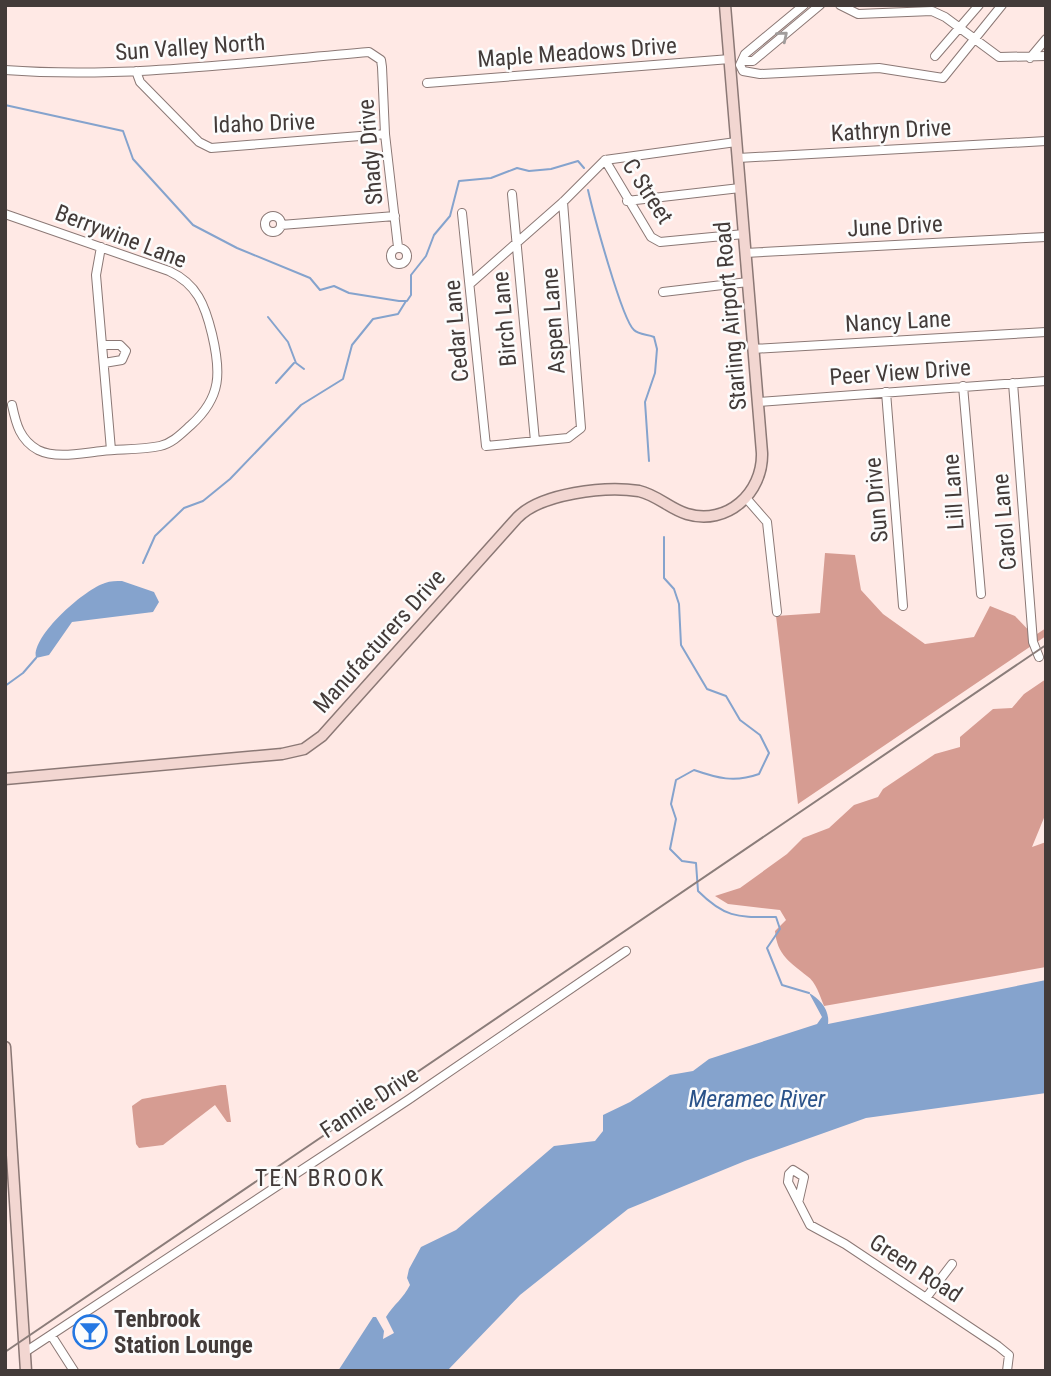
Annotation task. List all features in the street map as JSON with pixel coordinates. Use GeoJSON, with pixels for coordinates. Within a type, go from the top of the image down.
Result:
{"type":"FeatureCollection","features":[{"type":"Feature","properties":{"kind":"street","name":"Starling Airport Road"},"geometry":{"type":"LineString","coordinates":[[725,5],[736,63],[736,142],[762,464],[758,481],[746,498]]}},
{"type":"Feature","properties":{"kind":"street"},"geometry":{"type":"LineString","coordinates":[[736,63],[804,5]]}},
{"type":"Feature","properties":{"kind":"street"},"geometry":{"type":"LineString","coordinates":[[736,63],[753,61],[820,5]]}},
{"type":"Feature","properties":{"kind":"street"},"geometry":{"type":"LineString","coordinates":[[840,5],[858,14],[932,11],[999,57],[1046,57]]}},
{"type":"Feature","properties":{"kind":"street"},"geometry":{"type":"LineString","coordinates":[[935,56],[979,5]]}},
{"type":"Feature","properties":{"kind":"street"},"geometry":{"type":"LineString","coordinates":[[736,63],[746,73],[754,74],[879,68],[939,78],[950,73],[972,39],[1002,5]]}},
{"type":"Feature","properties":{"kind":"street"},"geometry":{"type":"LineString","coordinates":[[1030,58],[1046,39]]}},
{"type":"Feature","properties":{"kind":"street","name":"Sun Valley North"},"geometry":{"type":"LineString","coordinates":[[5,70],[60,73],[136,71],[369,52],[376,55]]}},
{"type":"Feature","properties":{"kind":"street","name":"Shady Drive"},"geometry":{"type":"LineString","coordinates":[[376,55],[382,67],[385,134],[398,247]]}},
{"type":"Feature","properties":{"kind":"street","name":"Maple Meadows Drive"},"geometry":{"type":"LineString","coordinates":[[427,83],[736,63]]}},
{"type":"Feature","properties":{"kind":"street","name":"Idaho Drive"},"geometry":{"type":"LineString","coordinates":[[136,71],[140,82],[199,142],[211,148],[385,134]]}},
{"type":"Feature","properties":{"kind":"street","name":"Kathryn Drive"},"geometry":{"type":"LineString","coordinates":[[738,158],[1046,141]]}},
{"type":"Feature","properties":{"kind":"street"},"geometry":{"type":"LineString","coordinates":[[471,283],[564,202],[605,160],[736,142]]}},
{"type":"Feature","properties":{"kind":"street","name":"C Street"},"geometry":{"type":"LineString","coordinates":[[605,160],[651,237],[660,242],[744,234]]}},
{"type":"Feature","properties":{"kind":"street"},"geometry":{"type":"LineString","coordinates":[[628,201],[740,188]]}},
{"type":"Feature","properties":{"kind":"street","name":"Birch Lane"},"geometry":{"type":"LineString","coordinates":[[512,194],[535,441]]}},
{"type":"Feature","properties":{"kind":"street","name":"Aspen Lane"},"geometry":{"type":"LineString","coordinates":[[535,441],[576,435],[581,428],[564,202]]}},
{"type":"Feature","properties":{"kind":"street","name":"Cedar Lane"},"geometry":{"type":"LineString","coordinates":[[462,213],[486,446],[535,441]]}},
{"type":"Feature","properties":{"kind":"street","name":"Berrywine Lane"},"geometry":{"type":"LineString","coordinates":[[5,214],[169,271],[192,286],[206,311],[219,366],[214,398],[179,436],[160,446],[57,454],[37,449],[19,431],[12,405]]}},
{"type":"Feature","properties":{"kind":"street"},"geometry":{"type":"LineString","coordinates":[[281,225],[395,216]]}},
{"type":"Feature","properties":{"kind":"street","name":"June Drive"},"geometry":{"type":"LineString","coordinates":[[746,253],[1046,237]]}},
{"type":"Feature","properties":{"kind":"street"},"geometry":{"type":"LineString","coordinates":[[102,247],[96,275],[111,450]]}},
{"type":"Feature","properties":{"kind":"street"},"geometry":{"type":"LineString","coordinates":[[663,292],[748,282]]}},
{"type":"Feature","properties":{"kind":"street","name":"Nancy Lane"},"geometry":{"type":"LineString","coordinates":[[753,349],[1046,332]]}},
{"type":"Feature","properties":{"kind":"street"},"geometry":{"type":"LineString","coordinates":[[102,345],[120,345],[126,353],[121,361],[104,363]]}},
{"type":"Feature","properties":{"kind":"street","name":"Peer View Drive"},"geometry":{"type":"LineString","coordinates":[[758,402],[1046,380]]}},
{"type":"Feature","properties":{"kind":"street","name":"Carol Lane"},"geometry":{"type":"LineString","coordinates":[[1013,383],[1032,642],[1039,657]]}},
{"type":"Feature","properties":{"kind":"street","name":"Lill Lane"},"geometry":{"type":"LineString","coordinates":[[963,386],[981,594]]}},
{"type":"Feature","properties":{"kind":"street","name":"Sun Drive"},"geometry":{"type":"LineString","coordinates":[[887,391],[903,606]]}},
{"type":"Feature","properties":{"kind":"street","name":"Manufacturers Drive"},"geometry":{"type":"LineString","coordinates":[[5,779],[282,754],[304,749],[322,736],[514,515],[540,501],[574,494],[639,491],[684,513],[702,516],[726,512],[746,498]]}},
{"type":"Feature","properties":{"kind":"street"},"geometry":{"type":"LineString","coordinates":[[746,498],[767,522],[777,612]]}},
{"type":"Feature","properties":{"kind":"street","name":"Fannie Drive"},"geometry":{"type":"LineString","coordinates":[[25,1352],[408,1100],[626,951]]}},
{"type":"Feature","properties":{"kind":"street"},"geometry":{"type":"LineString","coordinates":[[5,1047],[8,1136],[15,1192],[26,1371]]}},
{"type":"Feature","properties":{"kind":"street"},"geometry":{"type":"LineString","coordinates":[[5,1198],[15,1192]]}},
{"type":"Feature","properties":{"kind":"street","name":"Green Road"},"geometry":{"type":"LineString","coordinates":[[799,1199],[801,1211],[810,1225],[926,1298],[1009,1355],[1007,1371]]}},
{"type":"Feature","properties":{"kind":"street"},"geometry":{"type":"LineString","coordinates":[[926,1298],[952,1264]]}},
{"type":"Feature","properties":{"kind":"street"},"geometry":{"type":"LineString","coordinates":[[51,1335],[74,1371]]}},
{"type":"Feature","properties":{"kind":"street"},"geometry":{"type":"LineString","coordinates":[[65,1371],[66,1360]]}},
{"type":"Feature","properties":{"kind":"shaded area"},"geometry":{"type":"Polygon","coordinates":[[[825,553],[855,555],[861,590],[883,614],[925,644],[974,637],[990,606],[1015,616],[1034,636],[1046,628],[1046,636],[798,804],[776,616],[820,613],[825,553]]]}},
{"type":"Feature","properties":{"kind":"shaded area"},"geometry":{"type":"Polygon","coordinates":[[[1046,679],[1046,813],[1032,847],[1046,842],[1046,967],[824,1006],[813,982],[785,957],[778,946],[775,931],[786,920],[780,910],[728,904],[715,896],[740,888],[787,854],[803,838],[829,828],[854,805],[878,797],[883,789],[935,754],[960,747],[960,737],[993,709],[1012,708],[1024,694],[1046,679]]]}},
{"type":"Feature","properties":{"kind":"shaded area"},"geometry":{"type":"Polygon","coordinates":[[[226,1085],[231,1122],[227,1122],[215,1105],[163,1145],[139,1148],[136,1144],[132,1106],[142,1099],[226,1085]]]}},
{"type":"Feature","properties":{"kind":"water"},"geometry":{"type":"Polygon","coordinates":[[[122,581],[154,592],[159,602],[153,612],[72,622],[49,655],[36,658],[42,638],[61,614],[96,587],[122,581]]]}},
{"type":"Feature","properties":{"kind":"water","name":"Meramec River"},"geometry":{"type":"Polygon","coordinates":[[[1046,980],[1046,1093],[866,1118],[745,1161],[628,1209],[520,1295],[447,1371],[338,1371],[373,1317],[376,1317],[384,1331],[383,1339],[394,1333],[386,1317],[410,1285],[407,1278],[409,1269],[421,1247],[456,1230],[554,1146],[595,1141],[603,1131],[603,1115],[630,1102],[670,1075],[693,1071],[709,1059],[817,1024],[822,1017],[809,993],[823,1006],[828,1024],[1046,980]]]}},
{"type":"Feature","properties":{"kind":"waterway"},"geometry":{"type":"LineString","coordinates":[[5,105],[123,131],[133,159],[193,225],[237,248],[310,278],[320,290],[334,286],[349,293],[399,301],[407,301],[411,295],[411,275],[426,256],[434,235],[450,216],[459,181],[491,178],[517,168],[529,171],[551,169],[578,161],[584,168]]}},
{"type":"Feature","properties":{"kind":"waterway"},"geometry":{"type":"LineString","coordinates":[[588,190],[622,307],[634,330],[654,337],[657,349],[655,373],[645,402],[649,461]]}},
{"type":"Feature","properties":{"kind":"waterway"},"geometry":{"type":"LineString","coordinates":[[143,563],[155,536],[184,508],[203,501],[230,479],[301,405],[343,379],[352,345],[373,319],[398,314],[406,301]]}},
{"type":"Feature","properties":{"kind":"waterway"},"geometry":{"type":"LineString","coordinates":[[268,317],[288,342],[296,363],[304,369]]}},
{"type":"Feature","properties":{"kind":"waterway"},"geometry":{"type":"LineString","coordinates":[[276,383],[294,363]]}},
{"type":"Feature","properties":{"kind":"waterway"},"geometry":{"type":"LineString","coordinates":[[664,537],[664,578],[674,589],[679,604],[681,645],[707,689],[726,696],[740,720],[760,735],[769,753],[759,774],[750,777],[726,778],[694,770],[676,780],[671,804],[676,819],[670,849],[682,861],[696,863],[698,891],[717,907],[742,916],[776,917],[780,929],[767,948],[782,985],[809,993]]}},
{"type":"Feature","properties":{"kind":"waterway"},"geometry":{"type":"LineString","coordinates":[[5,686],[23,673],[36,658]]}},
{"type":"Feature","properties":{"kind":"railway"},"geometry":{"type":"LineString","coordinates":[[5,1352],[1046,645]]}},
{"type":"Feature","properties":{"kind":"place","name":"Tenbrook Station Lounge"},"geometry":{"type":"Point","coordinates":[90,1332]}},
{"type":"Feature","properties":{"kind":"district","name":"TEN BROOK"},"geometry":{"type":"Point","coordinates":[320,1178]}}]}
